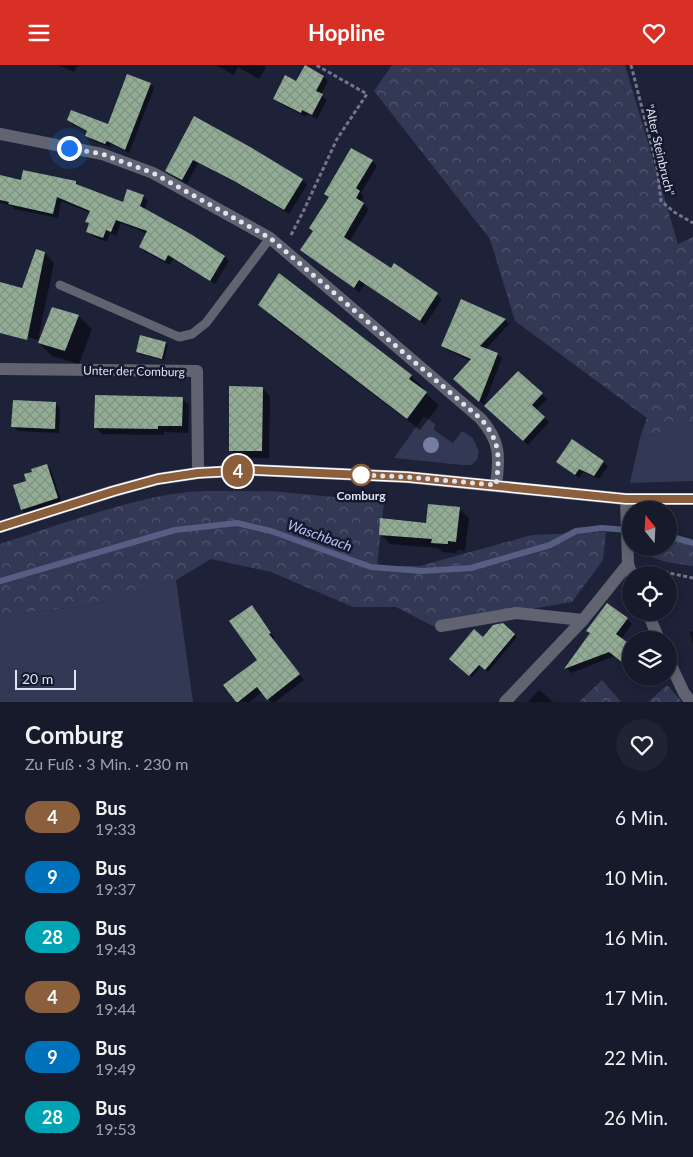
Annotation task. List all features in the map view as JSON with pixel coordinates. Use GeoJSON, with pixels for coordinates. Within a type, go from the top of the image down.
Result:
{"type":"FeatureCollection","features":[{"type":"Feature","properties":{"kind":"main road"},"geometry":{"type":"LineString","coordinates":[[0,527],[149,481],[198,473],[254,470],[407,477],[626,499],[693,499]]}},
{"type":"Feature","properties":{"kind":"street"},"geometry":{"type":"LineString","coordinates":[[0,134],[102,154],[153,173],[270,238],[481,419],[491,431],[497,445],[498,471],[496,485]]}},
{"type":"Feature","properties":{"kind":"street","name":"Unter der Comburg"},"geometry":{"type":"LineString","coordinates":[[0,369],[197,371],[198,473]]}},
{"type":"Feature","properties":{"kind":"street"},"geometry":{"type":"LineString","coordinates":[[626,499],[630,566]]}},
{"type":"Feature","properties":{"kind":"street"},"geometry":{"type":"LineString","coordinates":[[505,702],[622,578]]}},
{"type":"Feature","properties":{"kind":"street"},"geometry":{"type":"LineString","coordinates":[[441,627],[516,613],[583,620]]}},
{"type":"Feature","properties":{"kind":"street"},"geometry":{"type":"LineString","coordinates":[[677,678],[691,702]]}},
{"type":"Feature","properties":{"kind":"lane"},"geometry":{"type":"LineString","coordinates":[[60,285],[179,337],[192,334],[206,323],[270,238]]}},
{"type":"Feature","properties":{"kind":"path"},"geometry":{"type":"LineString","coordinates":[[283,249],[303,212],[337,139],[367,94],[316,65]]}},
{"type":"Feature","properties":{"kind":"path","name":"\"Alter Steinbruch\""},"geometry":{"type":"LineString","coordinates":[[631,65],[658,167],[661,201],[674,212],[693,223]]}},
{"type":"Feature","properties":{"kind":"path"},"geometry":{"type":"LineString","coordinates":[[677,576],[693,578]]}},
{"type":"Feature","properties":{"kind":"green space"},"geometry":{"type":"Polygon","coordinates":[[[392,65],[625,65],[678,244],[693,237],[693,423],[640,438],[647,418],[515,321],[490,239],[374,91],[392,65]]]}},
{"type":"Feature","properties":{"kind":"green space"},"geometry":{"type":"Polygon","coordinates":[[[424,416],[435,424],[434,430],[453,443],[462,431],[473,438],[479,452],[477,460],[471,465],[462,465],[394,458],[424,416]]]}},
{"type":"Feature","properties":{"kind":"green space"},"geometry":{"type":"Polygon","coordinates":[[[693,423],[693,481],[630,483],[640,438],[693,423]]]}},
{"type":"Feature","properties":{"kind":"green space"},"geometry":{"type":"Polygon","coordinates":[[[271,491],[384,502],[377,566],[420,566],[532,535],[606,532],[603,560],[572,602],[433,626],[396,607],[353,607],[271,572],[211,559],[176,580],[88,606],[21,613],[0,631],[0,544],[107,509],[150,498],[184,492],[271,491]]]}},
{"type":"Feature","properties":{"kind":"green space"},"geometry":{"type":"Polygon","coordinates":[[[678,541],[693,544],[693,566],[666,562],[649,556],[678,556],[678,541]]]}},
{"type":"Feature","properties":{"kind":"green space"},"geometry":{"type":"Polygon","coordinates":[[[176,580],[193,702],[0,702],[0,631],[21,613],[88,606],[176,580]]]}},
{"type":"Feature","properties":{"kind":"green space"},"geometry":{"type":"Polygon","coordinates":[[[602,680],[621,702],[579,702],[602,680]]]}},
{"type":"Feature","properties":{"kind":"green space"},"geometry":{"type":"Polygon","coordinates":[[[668,686],[682,702],[648,702],[668,686]]]}},
{"type":"Feature","properties":{"kind":"building"},"geometry":{"type":"Polygon","coordinates":[[[305,65],[324,76],[316,91],[323,94],[312,115],[302,110],[301,113],[273,99],[285,75],[296,81],[305,65]]]}},
{"type":"Feature","properties":{"kind":"building"},"geometry":{"type":"Polygon","coordinates":[[[127,74],[151,83],[125,150],[107,141],[105,144],[85,136],[87,131],[67,120],[71,110],[108,124],[127,74]]]}},
{"type":"Feature","properties":{"kind":"building"},"geometry":{"type":"Polygon","coordinates":[[[194,116],[303,179],[284,210],[193,160],[182,180],[165,171],[194,116]]]}},
{"type":"Feature","properties":{"kind":"building"},"geometry":{"type":"Polygon","coordinates":[[[351,148],[373,160],[356,188],[360,191],[356,198],[364,203],[344,237],[391,268],[394,263],[438,293],[420,321],[359,280],[354,288],[300,250],[313,231],[309,228],[329,197],[324,194],[351,148]]]}},
{"type":"Feature","properties":{"kind":"building"},"geometry":{"type":"Polygon","coordinates":[[[23,170],[76,181],[76,184],[123,202],[127,189],[144,195],[140,206],[189,233],[225,256],[210,281],[168,255],[165,261],[139,247],[147,231],[116,220],[111,232],[106,230],[103,238],[86,232],[89,223],[85,222],[90,211],[57,197],[53,214],[8,204],[9,202],[0,200],[0,175],[21,180],[23,170]]]}},
{"type":"Feature","properties":{"kind":"building"},"geometry":{"type":"Polygon","coordinates":[[[36,249],[45,252],[27,340],[0,333],[0,282],[22,288],[36,249]]]}},
{"type":"Feature","properties":{"kind":"building"},"geometry":{"type":"Polygon","coordinates":[[[279,273],[412,375],[409,379],[427,392],[407,419],[258,305],[279,273]]]}},
{"type":"Feature","properties":{"kind":"building"},"geometry":{"type":"Polygon","coordinates":[[[461,299],[506,319],[480,346],[498,353],[479,402],[453,379],[471,359],[441,346],[461,299]]]}},
{"type":"Feature","properties":{"kind":"building"},"geometry":{"type":"Polygon","coordinates":[[[52,307],[79,315],[65,351],[38,343],[52,307]]]}},
{"type":"Feature","properties":{"kind":"building"},"geometry":{"type":"Polygon","coordinates":[[[140,335],[166,342],[162,359],[136,352],[140,335]]]}},
{"type":"Feature","properties":{"kind":"building"},"geometry":{"type":"Polygon","coordinates":[[[518,371],[543,393],[532,405],[545,417],[523,441],[484,406],[518,371]]]}},
{"type":"Feature","properties":{"kind":"building"},"geometry":{"type":"Polygon","coordinates":[[[229,386],[263,387],[262,451],[229,451],[229,386]]]}},
{"type":"Feature","properties":{"kind":"building"},"geometry":{"type":"Polygon","coordinates":[[[95,395],[183,397],[182,426],[158,426],[158,429],[94,428],[95,395]]]}},
{"type":"Feature","properties":{"kind":"building"},"geometry":{"type":"Polygon","coordinates":[[[13,400],[56,402],[55,429],[11,427],[13,400]]]}},
{"type":"Feature","properties":{"kind":"building"},"geometry":{"type":"Polygon","coordinates":[[[572,439],[604,461],[594,476],[579,469],[575,475],[556,462],[572,439]]]}},
{"type":"Feature","properties":{"kind":"building"},"geometry":{"type":"Polygon","coordinates":[[[47,464],[58,498],[21,510],[13,485],[26,481],[24,474],[32,472],[31,469],[47,464]]]}},
{"type":"Feature","properties":{"kind":"building"},"geometry":{"type":"Polygon","coordinates":[[[428,504],[460,507],[456,542],[448,541],[448,544],[431,543],[432,539],[379,535],[380,518],[426,523],[428,504]]]}},
{"type":"Feature","properties":{"kind":"building"},"geometry":{"type":"Polygon","coordinates":[[[607,603],[622,614],[622,621],[626,621],[616,634],[622,638],[622,662],[609,652],[564,669],[590,633],[586,631],[607,603]]]}},
{"type":"Feature","properties":{"kind":"building"},"geometry":{"type":"Polygon","coordinates":[[[252,605],[271,633],[269,634],[300,674],[267,700],[257,687],[236,702],[223,685],[257,660],[229,621],[252,605]]]}},
{"type":"Feature","properties":{"kind":"building"},"geometry":{"type":"Polygon","coordinates":[[[503,623],[515,634],[485,670],[479,665],[469,676],[449,659],[474,629],[483,637],[493,625],[503,623]]]}},
{"type":"Feature","properties":{"kind":"waterway","name":"Waschbach"},"geometry":{"type":"LineString","coordinates":[[0,581],[175,530],[237,523],[271,531],[371,567],[422,571],[471,568],[550,545],[576,531],[602,528],[622,530]]}},
{"type":"Feature","properties":{"kind":"waterway","name":"Waschbach"},"geometry":{"type":"LineString","coordinates":[[678,539],[693,543]]}},
{"type":"Feature","properties":{"kind":"bus line","name":"4"},"geometry":{"type":"LineString","coordinates":[[0,527],[158,479],[198,473],[254,470],[407,477],[626,499],[693,499]]}},
{"type":"Feature","properties":{"kind":"place","name":"Comburg"},"geometry":{"type":"Point","coordinates":[361,475]}},
{"type":"Feature","properties":{"kind":"route"},"geometry":{"type":"LineString","coordinates":[[69,148],[102,154],[153,173],[270,238],[481,419],[491,431],[497,445],[498,471],[496,485],[361,475]]}}]}
